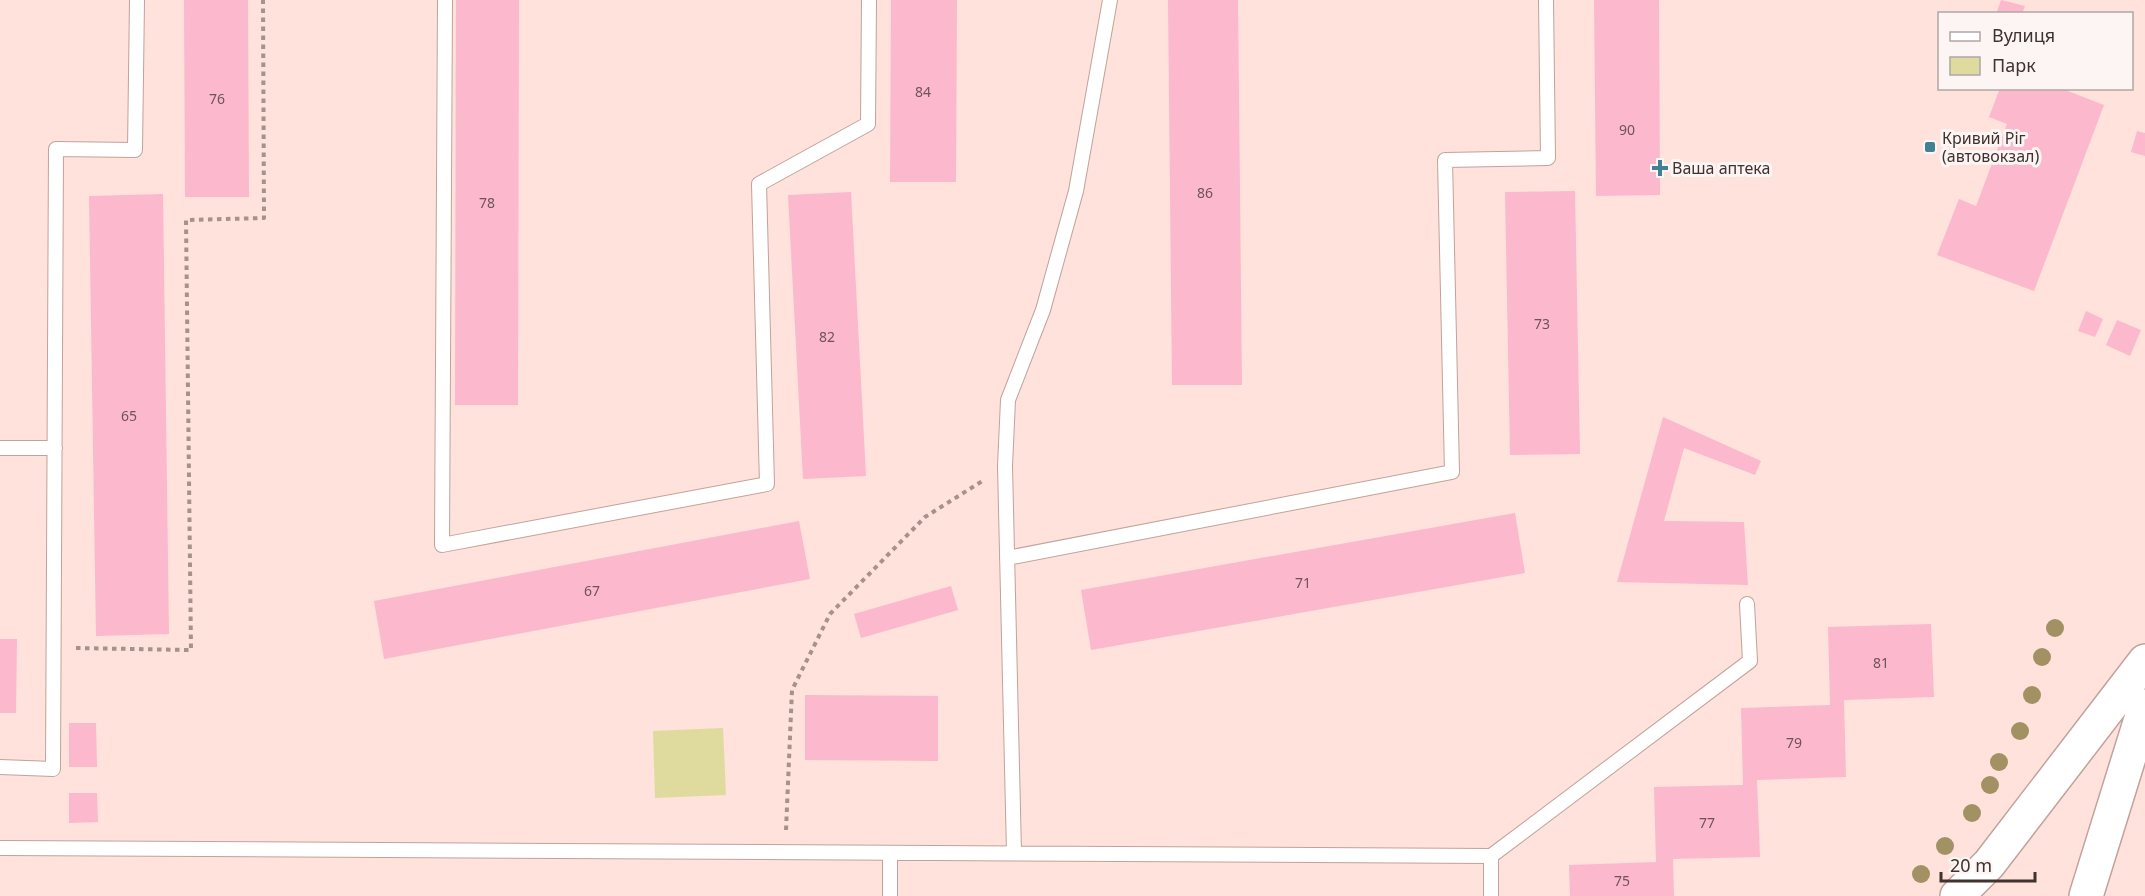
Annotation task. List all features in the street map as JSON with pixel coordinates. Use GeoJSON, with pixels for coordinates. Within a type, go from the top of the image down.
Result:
{"type":"FeatureCollection","features":[{"type":"Feature","properties":{"kind":"main road"},"geometry":{"type":"LineString","coordinates":[[1957,896],[1989,864],[2145,661]]}},
{"type":"Feature","properties":{"kind":"main road"},"geometry":{"type":"LineString","coordinates":[[2086,896],[2145,706]]}},
{"type":"Feature","properties":{"kind":"lane"},"geometry":{"type":"LineString","coordinates":[[0,767],[53,768],[56,149],[135,150],[137,0]]}},
{"type":"Feature","properties":{"kind":"lane"},"geometry":{"type":"LineString","coordinates":[[445,0],[442,545],[767,484],[759,184],[867,124],[869,0]]}},
{"type":"Feature","properties":{"kind":"lane"},"geometry":{"type":"LineString","coordinates":[[1014,853],[1005,466],[1008,400],[1043,310],[1076,191],[1110,0]]}},
{"type":"Feature","properties":{"kind":"lane"},"geometry":{"type":"LineString","coordinates":[[1007,558],[1452,472],[1445,159],[1548,158],[1546,0]]}},
{"type":"Feature","properties":{"kind":"lane"},"geometry":{"type":"LineString","coordinates":[[0,448],[55,448]]}},
{"type":"Feature","properties":{"kind":"lane"},"geometry":{"type":"LineString","coordinates":[[0,848],[1491,856],[1750,661],[1747,604]]}},
{"type":"Feature","properties":{"kind":"lane"},"geometry":{"type":"LineString","coordinates":[[890,853],[890,896]]}},
{"type":"Feature","properties":{"kind":"lane"},"geometry":{"type":"LineString","coordinates":[[1491,856],[1491,896]]}},
{"type":"Feature","properties":{"kind":"path"},"geometry":{"type":"LineString","coordinates":[[55,648],[191,650],[186,220],[264,218],[263,0]]}},
{"type":"Feature","properties":{"kind":"path"},"geometry":{"type":"LineString","coordinates":[[785,852],[792,690],[830,614],[925,517],[1005,466]]}},
{"type":"Feature","properties":{"kind":"green space"},"geometry":{"type":"Polygon","coordinates":[[[723,728],[726,795],[655,798],[653,731],[723,728]]]}},
{"type":"Feature","properties":{"kind":"building"},"geometry":{"type":"Polygon","coordinates":[[[184,0],[248,0],[249,197],[185,197],[184,0]]]}},
{"type":"Feature","properties":{"kind":"building"},"geometry":{"type":"Polygon","coordinates":[[[456,0],[519,0],[518,405],[455,405],[456,0]]]}},
{"type":"Feature","properties":{"kind":"building"},"geometry":{"type":"Polygon","coordinates":[[[891,0],[957,0],[956,182],[890,182],[891,0]]]}},
{"type":"Feature","properties":{"kind":"building"},"geometry":{"type":"Polygon","coordinates":[[[1168,0],[1238,0],[1242,385],[1172,385],[1168,0]]]}},
{"type":"Feature","properties":{"kind":"building"},"geometry":{"type":"Polygon","coordinates":[[[1594,0],[1659,0],[1660,195],[1596,196],[1594,0]]]}},
{"type":"Feature","properties":{"kind":"building"},"geometry":{"type":"Polygon","coordinates":[[[2001,0],[2025,6],[2023,12],[1997,12],[2001,0]]]}},
{"type":"Feature","properties":{"kind":"building"},"geometry":{"type":"Polygon","coordinates":[[[1999,90],[2065,90],[2104,105],[2034,291],[1937,255],[1959,199],[1976,206],[2007,124],[1989,117],[1999,90]]]}},
{"type":"Feature","properties":{"kind":"building"},"geometry":{"type":"Polygon","coordinates":[[[2137,131],[2145,133],[2145,156],[2131,152],[2137,131]]]}},
{"type":"Feature","properties":{"kind":"building"},"geometry":{"type":"Polygon","coordinates":[[[1575,191],[1580,454],[1510,455],[1505,192],[1575,191]]]}},
{"type":"Feature","properties":{"kind":"building"},"geometry":{"type":"Polygon","coordinates":[[[851,192],[866,476],[803,479],[788,195],[851,192]]]}},
{"type":"Feature","properties":{"kind":"building"},"geometry":{"type":"Polygon","coordinates":[[[163,194],[169,634],[96,636],[89,196],[163,194]]]}},
{"type":"Feature","properties":{"kind":"building"},"geometry":{"type":"Polygon","coordinates":[[[2086,311],[2103,319],[2095,337],[2078,331],[2086,311]]]}},
{"type":"Feature","properties":{"kind":"building"},"geometry":{"type":"Polygon","coordinates":[[[2117,320],[2141,330],[2130,356],[2106,345],[2117,320]]]}},
{"type":"Feature","properties":{"kind":"building"},"geometry":{"type":"Polygon","coordinates":[[[1663,417],[1761,461],[1755,475],[1684,448],[1664,521],[1744,522],[1748,585],[1617,582],[1663,417]]]}},
{"type":"Feature","properties":{"kind":"building"},"geometry":{"type":"Polygon","coordinates":[[[1515,513],[1525,573],[1091,650],[1081,590],[1515,513]]]}},
{"type":"Feature","properties":{"kind":"building"},"geometry":{"type":"Polygon","coordinates":[[[799,521],[810,579],[384,659],[374,601],[799,521]]]}},
{"type":"Feature","properties":{"kind":"building"},"geometry":{"type":"Polygon","coordinates":[[[951,586],[958,610],[861,638],[854,614],[951,586]]]}},
{"type":"Feature","properties":{"kind":"building"},"geometry":{"type":"Polygon","coordinates":[[[1931,624],[1934,697],[1844,700],[1846,777],[1757,780],[1760,857],[1673,859],[1674,896],[1570,896],[1569,865],[1656,862],[1654,787],[1743,785],[1741,708],[1830,705],[1828,627],[1931,624]]]}},
{"type":"Feature","properties":{"kind":"building"},"geometry":{"type":"Polygon","coordinates":[[[0,639],[17,639],[16,713],[0,713],[0,639]]]}},
{"type":"Feature","properties":{"kind":"building"},"geometry":{"type":"Polygon","coordinates":[[[805,695],[938,696],[938,761],[805,760],[805,695]]]}},
{"type":"Feature","properties":{"kind":"building"},"geometry":{"type":"Polygon","coordinates":[[[69,723],[96,723],[97,767],[69,767],[69,723]]]}},
{"type":"Feature","properties":{"kind":"building"},"geometry":{"type":"Polygon","coordinates":[[[69,793],[97,793],[98,822],[69,823],[69,793]]]}},
{"type":"Feature","properties":{"kind":"place","name":"Кривий Ріг (автовокзал)"},"geometry":{"type":"Point","coordinates":[1930,147]}},
{"type":"Feature","properties":{"kind":"place","name":"Ваша аптека"},"geometry":{"type":"Point","coordinates":[1660,168]}}]}
